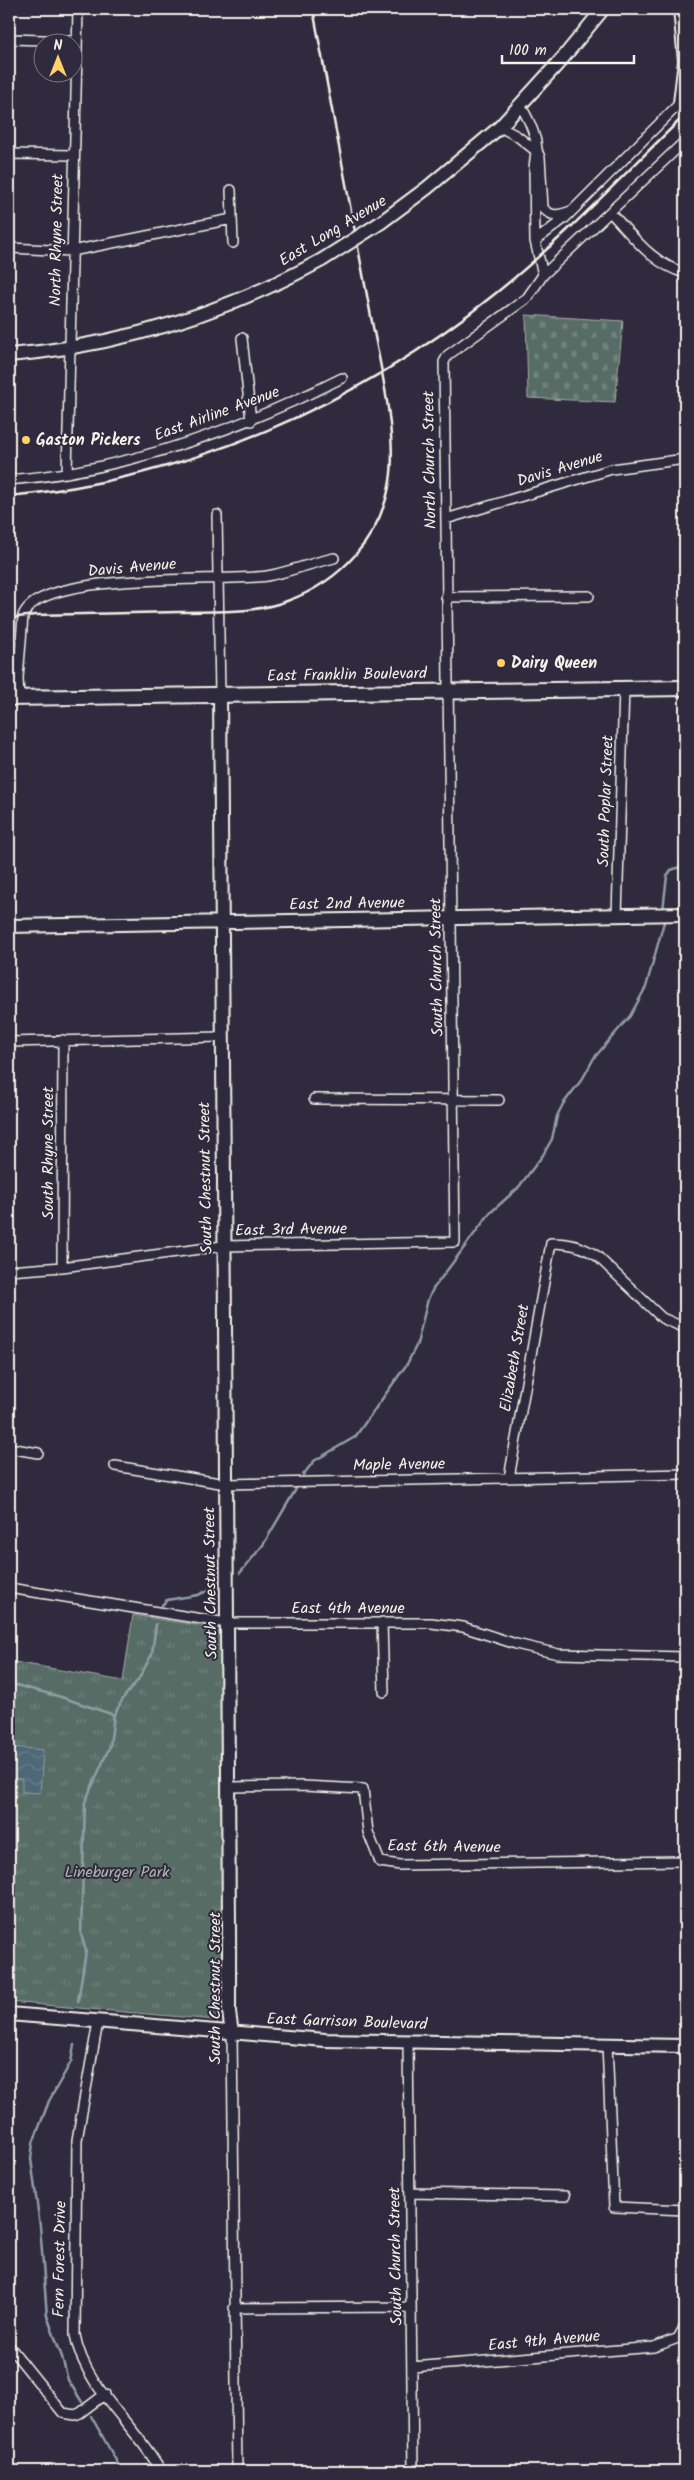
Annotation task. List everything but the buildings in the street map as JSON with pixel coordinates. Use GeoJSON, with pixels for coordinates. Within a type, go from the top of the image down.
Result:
{"type":"FeatureCollection","features":[{"type":"Feature","properties":{"kind":"main road","name":"East Franklin Boulevard"},"geometry":{"type":"LineString","coordinates":[[14,698],[448,690],[685,688]]}},
{"type":"Feature","properties":{"kind":"street","name":"North Rhyne Street"},"geometry":{"type":"LineString","coordinates":[[77,32],[78,9]]}},
{"type":"Feature","properties":{"kind":"street","name":"East Long Avenue"},"geometry":{"type":"LineString","coordinates":[[9,355],[69,348],[191,318],[270,287],[322,260],[380,223],[427,188],[500,127],[603,9]]}},
{"type":"Feature","properties":{"kind":"street"},"geometry":{"type":"LineString","coordinates":[[535,241],[573,210],[682,100],[685,61],[680,9]]}},
{"type":"Feature","properties":{"kind":"street"},"geometry":{"type":"LineString","coordinates":[[9,39],[32,40]]}},
{"type":"Feature","properties":{"kind":"street","name":"North Rhyne Street"},"geometry":{"type":"LineString","coordinates":[[67,472],[76,82]]}},
{"type":"Feature","properties":{"kind":"street"},"geometry":{"type":"LineString","coordinates":[[520,106],[536,141],[534,168],[535,241],[540,252],[544,275]]}},
{"type":"Feature","properties":{"kind":"street"},"geometry":{"type":"LineString","coordinates":[[500,127],[517,136],[536,151],[540,157],[543,208],[548,213],[557,215],[573,210]]}},
{"type":"Feature","properties":{"kind":"street"},"geometry":{"type":"LineString","coordinates":[[544,275],[685,141]]}},
{"type":"Feature","properties":{"kind":"street"},"geometry":{"type":"LineString","coordinates":[[9,154],[73,155]]}},
{"type":"Feature","properties":{"kind":"street"},"geometry":{"type":"LineString","coordinates":[[231,190],[233,243]]}},
{"type":"Feature","properties":{"kind":"street"},"geometry":{"type":"LineString","coordinates":[[610,212],[652,256],[673,270],[685,273]]}},
{"type":"Feature","properties":{"kind":"street"},"geometry":{"type":"LineString","coordinates":[[9,248],[72,251],[232,219]]}},
{"type":"Feature","properties":{"kind":"street","name":"North Church Street"},"geometry":{"type":"LineString","coordinates":[[448,690],[444,362],[448,355],[527,298],[544,275]]}},
{"type":"Feature","properties":{"kind":"street"},"geometry":{"type":"LineString","coordinates":[[242,338],[251,420]]}},
{"type":"Feature","properties":{"kind":"street","name":"East Airline Avenue"},"geometry":{"type":"LineString","coordinates":[[9,480],[67,472],[165,450],[251,420],[342,378]]}},
{"type":"Feature","properties":{"kind":"street","name":"Davis Avenue"},"geometry":{"type":"LineString","coordinates":[[446,518],[612,469],[634,464],[685,459]]}},
{"type":"Feature","properties":{"kind":"street"},"geometry":{"type":"LineString","coordinates":[[217,514],[220,694]]}},
{"type":"Feature","properties":{"kind":"street","name":"Davis Avenue"},"geometry":{"type":"LineString","coordinates":[[14,698],[18,678],[23,616],[26,608],[39,598],[85,587],[146,580],[267,576],[334,558]]}},
{"type":"Feature","properties":{"kind":"street"},"geometry":{"type":"LineString","coordinates":[[446,597],[589,596]]}},
{"type":"Feature","properties":{"kind":"street","name":"South Poplar Street"},"geometry":{"type":"LineString","coordinates":[[617,915],[624,688]]}},
{"type":"Feature","properties":{"kind":"street","name":"South Church Street"},"geometry":{"type":"LineString","coordinates":[[448,690],[455,1242]]}},
{"type":"Feature","properties":{"kind":"street","name":"South Chestnut Street"},"geometry":{"type":"LineString","coordinates":[[220,694],[221,1037],[230,1787],[229,2012],[232,2034],[237,2471]]}},
{"type":"Feature","properties":{"kind":"street","name":"East 2nd Avenue"},"geometry":{"type":"LineString","coordinates":[[9,926],[685,914]]}},
{"type":"Feature","properties":{"kind":"street"},"geometry":{"type":"LineString","coordinates":[[9,1042],[221,1037]]}},
{"type":"Feature","properties":{"kind":"street","name":"South Rhyne Street"},"geometry":{"type":"LineString","coordinates":[[62,1267],[63,1040]]}},
{"type":"Feature","properties":{"kind":"street"},"geometry":{"type":"LineString","coordinates":[[314,1099],[499,1100]]}},
{"type":"Feature","properties":{"kind":"street","name":"East 3rd Avenue"},"geometry":{"type":"LineString","coordinates":[[9,1271],[62,1267],[223,1246],[455,1242]]}},
{"type":"Feature","properties":{"kind":"street","name":"Elizabeth Street"},"geometry":{"type":"LineString","coordinates":[[509,1478],[551,1243],[579,1246],[598,1256],[662,1318],[685,1328]]}},
{"type":"Feature","properties":{"kind":"street"},"geometry":{"type":"LineString","coordinates":[[9,1448],[38,1453]]}},
{"type":"Feature","properties":{"kind":"street","name":"Maple Avenue"},"geometry":{"type":"LineString","coordinates":[[114,1466],[226,1484],[685,1474]]}},
{"type":"Feature","properties":{"kind":"street","name":"East 4th Avenue"},"geometry":{"type":"LineString","coordinates":[[9,1588],[227,1623],[382,1622],[463,1627],[516,1644],[558,1654],[685,1657]]}},
{"type":"Feature","properties":{"kind":"street"},"geometry":{"type":"LineString","coordinates":[[382,1622],[384,1692]]}},
{"type":"Feature","properties":{"kind":"street","name":"East 6th Avenue"},"geometry":{"type":"LineString","coordinates":[[230,1787],[303,1786],[363,1789],[368,1832],[380,1862],[400,1864],[685,1862]]}},
{"type":"Feature","properties":{"kind":"street","name":"East Garrison Boulevard"},"geometry":{"type":"LineString","coordinates":[[9,2014],[232,2034],[324,2040],[685,2046]]}},
{"type":"Feature","properties":{"kind":"street","name":"Fern Forest Drive"},"geometry":{"type":"LineString","coordinates":[[98,2022],[81,2107],[77,2140],[75,2335],[83,2363],[162,2471]]}},
{"type":"Feature","properties":{"kind":"street","name":"South Church Street"},"geometry":{"type":"LineString","coordinates":[[408,2041],[414,2471]]}},
{"type":"Feature","properties":{"kind":"street"},"geometry":{"type":"LineString","coordinates":[[607,2044],[614,2207],[685,2210]]}},
{"type":"Feature","properties":{"kind":"street"},"geometry":{"type":"LineString","coordinates":[[410,2193],[565,2196]]}},
{"type":"Feature","properties":{"kind":"street"},"geometry":{"type":"LineString","coordinates":[[234,2308],[411,2307]]}},
{"type":"Feature","properties":{"kind":"street","name":"East 9th Avenue"},"geometry":{"type":"LineString","coordinates":[[412,2367],[654,2347],[678,2338],[685,2326]]}},
{"type":"Feature","properties":{"kind":"street"},"geometry":{"type":"LineString","coordinates":[[9,2346],[58,2409],[67,2414],[75,2415],[80,2413],[105,2394]]}},
{"type":"Feature","properties":{"kind":"green space"},"geometry":{"type":"Polygon","coordinates":[[[526,315],[623,321],[615,402],[528,398],[526,315]]]}},
{"type":"Feature","properties":{"kind":"green space","name":"Lineburger Park"},"geometry":{"type":"Polygon","coordinates":[[[133,1615],[221,1629],[226,1931],[222,1963],[222,2013],[216,2020],[9,2002],[9,1661],[123,1681],[133,1615]]]}},
{"type":"Feature","properties":{"kind":"water"},"geometry":{"type":"Polygon","coordinates":[[[12,1747],[43,1750],[40,1793],[22,1792],[22,1779],[10,1778],[12,1747]]]}},
{"type":"Feature","properties":{"kind":"waterway"},"geometry":{"type":"LineString","coordinates":[[663,910],[667,876],[671,870],[680,867],[685,845]]}},
{"type":"Feature","properties":{"kind":"waterway"},"geometry":{"type":"LineString","coordinates":[[303,1475],[314,1461],[355,1437],[407,1364],[417,1344],[428,1299],[433,1289],[490,1213],[518,1188],[543,1155],[552,1139],[557,1116],[563,1104],[583,1078],[594,1058],[630,1016],[646,987],[664,922]]}},
{"type":"Feature","properties":{"kind":"waterway"},"geometry":{"type":"LineString","coordinates":[[240,1573],[263,1545],[296,1489]]}},
{"type":"Feature","properties":{"kind":"waterway"},"geometry":{"type":"LineString","coordinates":[[162,1605],[167,1600],[198,1595],[220,1585]]}},
{"type":"Feature","properties":{"kind":"waterway"},"geometry":{"type":"LineString","coordinates":[[78,2001],[86,1951],[81,1934],[85,1802],[110,1746],[114,1715],[124,1697],[138,1680],[152,1654],[156,1624]]}},
{"type":"Feature","properties":{"kind":"waterway"},"geometry":{"type":"LineString","coordinates":[[9,1680],[16,1685],[61,1697],[114,1715]]}},
{"type":"Feature","properties":{"kind":"waterway"},"geometry":{"type":"LineString","coordinates":[[74,2045],[71,2062],[49,2101],[33,2143],[31,2159],[40,2226],[47,2316],[68,2380],[82,2402]]}},
{"type":"Feature","properties":{"kind":"waterway"},"geometry":{"type":"LineString","coordinates":[[91,2416],[122,2471]]}},
{"type":"Feature","properties":{"kind":"railway"},"geometry":{"type":"LineString","coordinates":[[9,618],[35,615],[233,611],[274,605],[306,593],[341,570],[355,555],[378,521],[390,481],[392,461],[389,417],[382,370],[313,9]]}},
{"type":"Feature","properties":{"kind":"railway"},"geometry":{"type":"LineString","coordinates":[[9,496],[75,487],[140,473],[205,454],[267,430],[328,402],[387,369],[443,333],[521,272],[569,229],[685,115]]}},
{"type":"Feature","properties":{"kind":"place","name":"Gaston Pickers"},"geometry":{"type":"Point","coordinates":[26,440]}},
{"type":"Feature","properties":{"kind":"place","name":"Dairy Queen"},"geometry":{"type":"Point","coordinates":[501,663]}}]}
